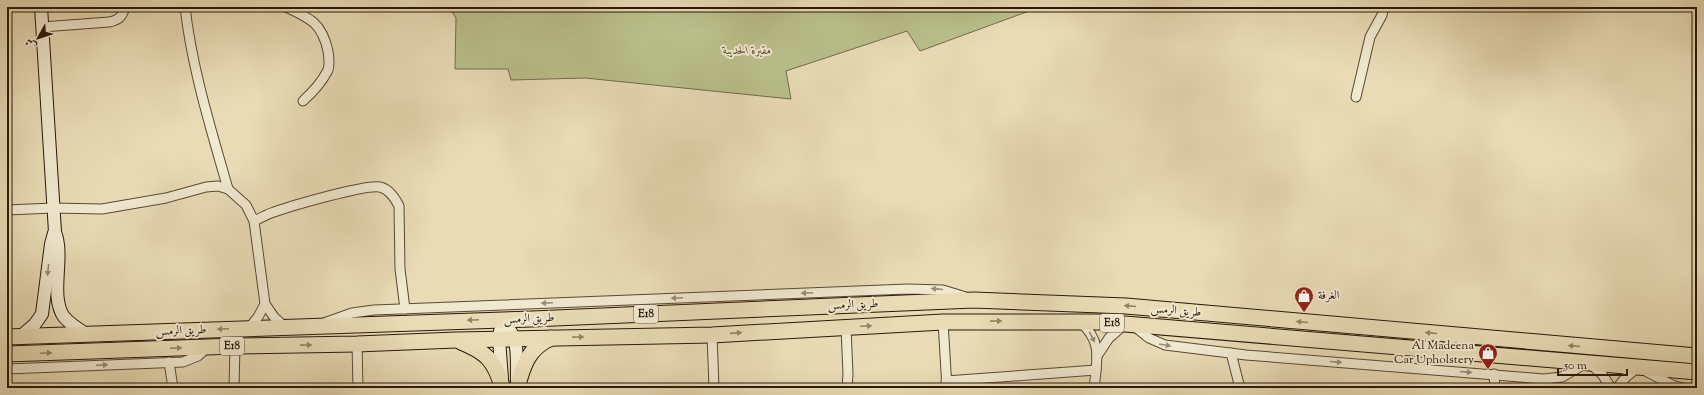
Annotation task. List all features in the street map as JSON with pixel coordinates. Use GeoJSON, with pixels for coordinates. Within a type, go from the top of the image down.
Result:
{"type":"FeatureCollection","features":[{"type":"Feature","properties":{"kind":"highway","name":"طريق الرمس"},"geometry":{"type":"LineString","coordinates":[[14,337],[249,328],[503,321],[974,300],[1126,306],[1697,356]]}},
{"type":"Feature","properties":{"kind":"highway","name":"طريق الرمس"},"geometry":{"type":"LineString","coordinates":[[7,354],[515,338],[712,335],[943,322],[1080,322],[1129,324],[1697,372]]}},
{"type":"Feature","properties":{"kind":"highway"},"geometry":{"type":"LineString","coordinates":[[517,388],[522,368],[529,355],[539,344],[553,338]]}},
{"type":"Feature","properties":{"kind":"highway"},"geometry":{"type":"LineString","coordinates":[[456,340],[487,355],[497,370],[502,387]]}},
{"type":"Feature","properties":{"kind":"main road"},"geometry":{"type":"LineString","coordinates":[[41,7],[53,208],[55,232],[58,245],[59,306],[68,321],[86,334]]}},
{"type":"Feature","properties":{"kind":"main road"},"geometry":{"type":"LineString","coordinates":[[14,337],[35,324],[42,314],[50,244],[55,232]]}},
{"type":"Feature","properties":{"kind":"main road"},"geometry":{"type":"LineString","coordinates":[[503,321],[515,338],[517,388]]}},
{"type":"Feature","properties":{"kind":"main road"},"geometry":{"type":"LineString","coordinates":[[502,387],[499,339],[503,321]]}},
{"type":"Feature","properties":{"kind":"street"},"geometry":{"type":"LineString","coordinates":[[42,27],[118,20],[123,15],[125,7]]}},
{"type":"Feature","properties":{"kind":"street"},"geometry":{"type":"LineString","coordinates":[[185,7],[189,39],[228,189]]}},
{"type":"Feature","properties":{"kind":"street"},"geometry":{"type":"LineString","coordinates":[[286,7],[306,17],[318,26],[330,61],[322,81],[303,101]]}},
{"type":"Feature","properties":{"kind":"street"},"geometry":{"type":"LineString","coordinates":[[1356,97],[1370,38],[1382,15],[1384,7]]}},
{"type":"Feature","properties":{"kind":"street"},"geometry":{"type":"LineString","coordinates":[[7,210],[53,208],[102,209],[166,198],[206,187],[218,186],[228,189],[246,205],[254,221],[265,304],[274,317],[285,327]]}},
{"type":"Feature","properties":{"kind":"street"},"geometry":{"type":"LineString","coordinates":[[254,221],[273,212],[356,190],[380,187],[388,191],[394,197],[399,206],[400,269],[405,309]]}},
{"type":"Feature","properties":{"kind":"street"},"geometry":{"type":"LineString","coordinates":[[318,326],[352,313],[374,310],[908,289],[943,290],[964,295],[974,300]]}},
{"type":"Feature","properties":{"kind":"street"},"geometry":{"type":"LineString","coordinates":[[249,328],[258,317],[265,304]]}},
{"type":"Feature","properties":{"kind":"street"},"geometry":{"type":"LineString","coordinates":[[943,322],[947,384],[1096,370]]}},
{"type":"Feature","properties":{"kind":"street"},"geometry":{"type":"LineString","coordinates":[[1080,322],[1088,328],[1097,346],[1094,388]]}},
{"type":"Feature","properties":{"kind":"street"},"geometry":{"type":"LineString","coordinates":[[1097,356],[1109,338],[1129,324],[1158,344],[1232,353],[1550,379],[1568,374],[1588,362],[1602,374],[1611,388]]}},
{"type":"Feature","properties":{"kind":"street"},"geometry":{"type":"LineString","coordinates":[[846,327],[848,374],[847,388]]}},
{"type":"Feature","properties":{"kind":"street"},"geometry":{"type":"LineString","coordinates":[[712,335],[714,388]]}},
{"type":"Feature","properties":{"kind":"street"},"geometry":{"type":"LineString","coordinates":[[357,344],[358,388]]}},
{"type":"Feature","properties":{"kind":"street"},"geometry":{"type":"LineString","coordinates":[[234,388],[235,346]]}},
{"type":"Feature","properties":{"kind":"street"},"geometry":{"type":"LineString","coordinates":[[7,369],[191,360],[208,347]]}},
{"type":"Feature","properties":{"kind":"street"},"geometry":{"type":"LineString","coordinates":[[1232,353],[1240,388]]}},
{"type":"Feature","properties":{"kind":"street"},"geometry":{"type":"LineString","coordinates":[[169,362],[173,388]]}},
{"type":"Feature","properties":{"kind":"street"},"geometry":{"type":"LineString","coordinates":[[1617,388],[1626,377],[1638,367],[1672,385],[1683,388]]}},
{"type":"Feature","properties":{"kind":"street"},"geometry":{"type":"LineString","coordinates":[[1494,374],[1495,388]]}},
{"type":"Feature","properties":{"kind":"green space","name":"مقبرة الحديبة"},"geometry":{"type":"Polygon","coordinates":[[[449,7],[1040,7],[920,51],[907,31],[786,71],[791,99],[585,78],[511,80],[508,69],[455,69],[456,18],[449,7]]]}},
{"type":"Feature","properties":{"kind":"place","name":"الغرفة"},"geometry":{"type":"Point","coordinates":[1304,313]}},
{"type":"Feature","properties":{"kind":"place","name":"Al Madeena Car Upholstery"},"geometry":{"type":"Point","coordinates":[1488,370]}}]}
